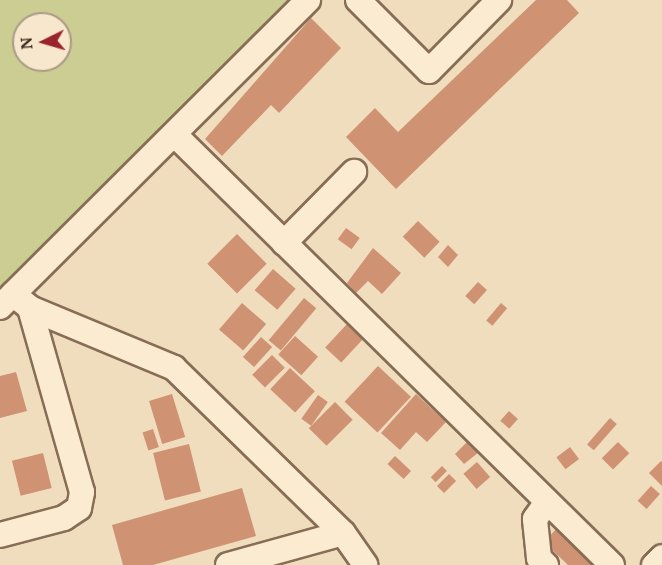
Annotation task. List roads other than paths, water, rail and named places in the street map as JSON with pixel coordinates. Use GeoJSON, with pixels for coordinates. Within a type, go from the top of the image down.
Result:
{"type":"FeatureCollection","features":[{"type":"Feature","properties":{"kind":"street"},"geometry":{"type":"LineString","coordinates":[[15,303],[308,0]]}},
{"type":"Feature","properties":{"kind":"street"},"geometry":{"type":"LineString","coordinates":[[358,0],[429,71],[499,0]]}},
{"type":"Feature","properties":{"kind":"street"},"geometry":{"type":"LineString","coordinates":[[175,135],[612,565]]}},
{"type":"Feature","properties":{"kind":"street"},"geometry":{"type":"LineString","coordinates":[[284,243],[354,172]]}},
{"type":"Feature","properties":{"kind":"street"},"geometry":{"type":"LineString","coordinates":[[15,303],[174,368],[343,533],[365,565]]}},
{"type":"Feature","properties":{"kind":"street"},"geometry":{"type":"LineString","coordinates":[[0,535],[64,518],[79,508],[82,492],[15,303]]}},
{"type":"Feature","properties":{"kind":"street"},"geometry":{"type":"LineString","coordinates":[[546,565],[538,558],[535,519],[547,502]]}},
{"type":"Feature","properties":{"kind":"street"},"geometry":{"type":"LineString","coordinates":[[228,565],[343,533]]}},
{"type":"Feature","properties":{"kind":"street"},"geometry":{"type":"LineString","coordinates":[[654,565],[662,557]]}}]}
